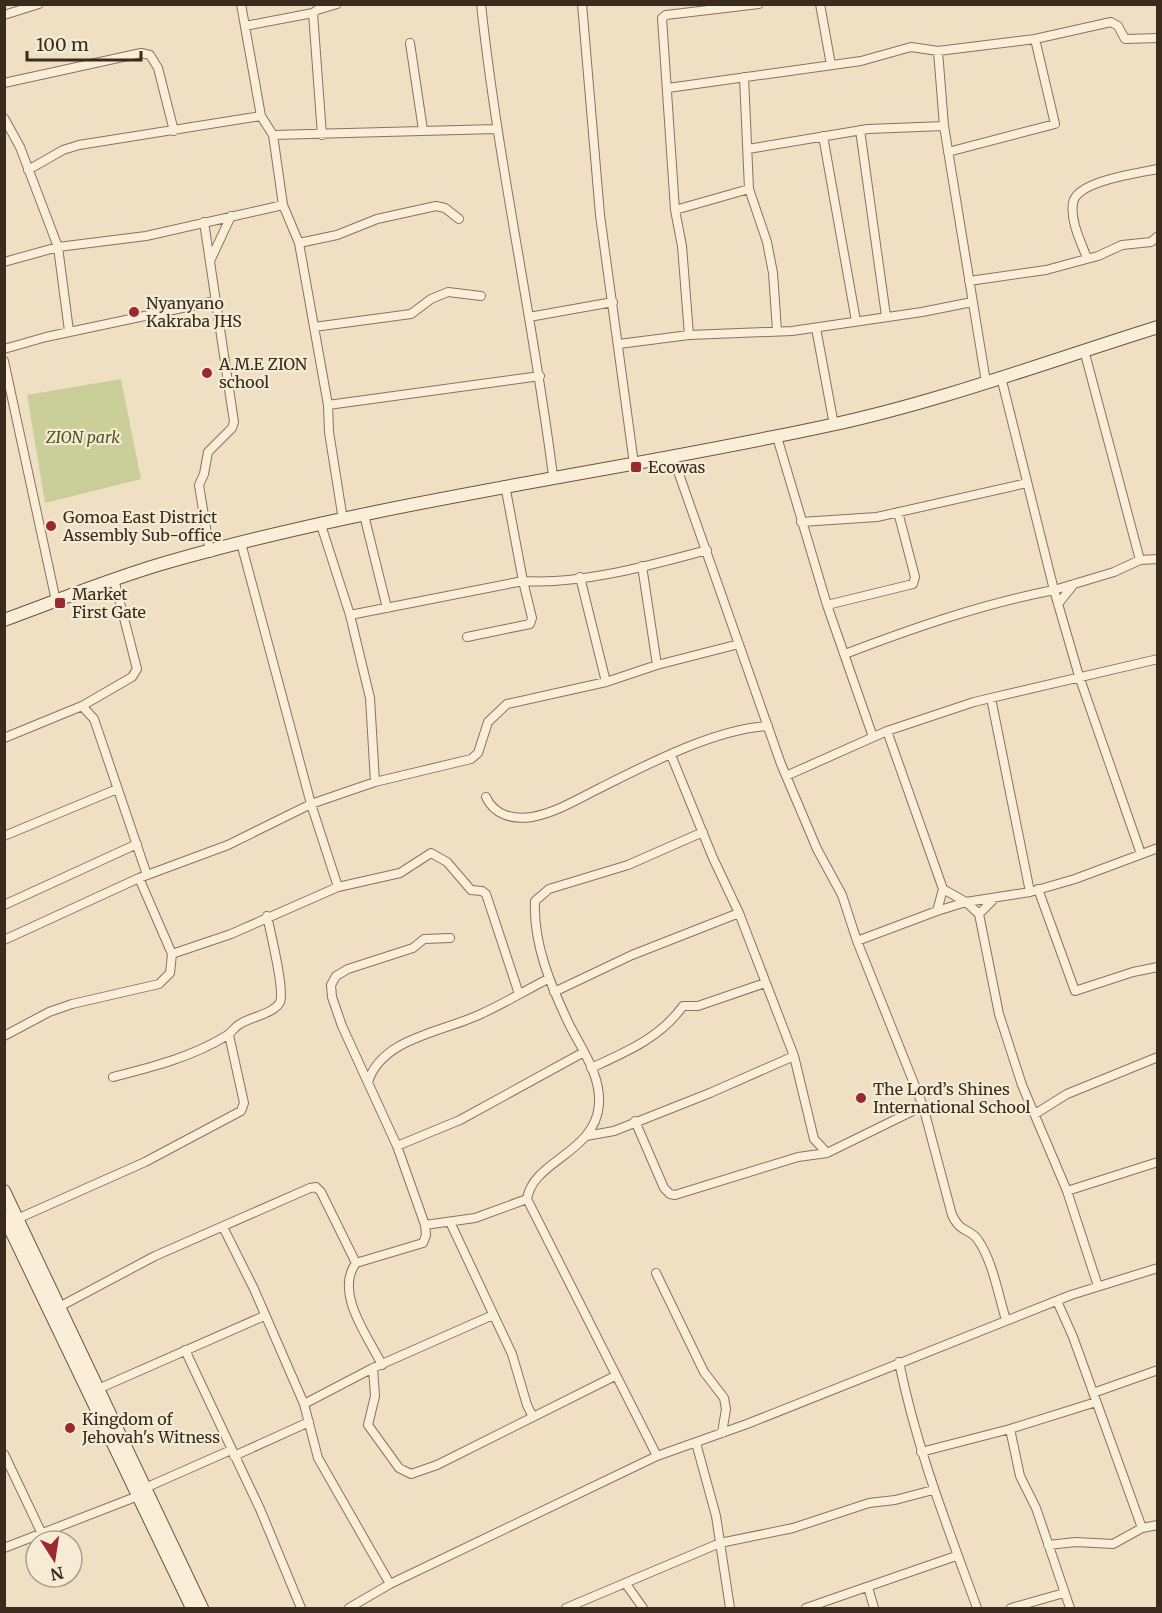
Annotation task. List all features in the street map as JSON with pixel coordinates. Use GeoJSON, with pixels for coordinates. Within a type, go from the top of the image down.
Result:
{"type":"FeatureCollection","features":[{"type":"Feature","properties":{"kind":"street"},"geometry":{"type":"LineString","coordinates":[[4,15],[39,4]]}},
{"type":"Feature","properties":{"kind":"street"},"geometry":{"type":"LineString","coordinates":[[241,4],[261,116],[273,135],[283,205],[300,243],[328,405],[329,432],[343,520]]}},
{"type":"Feature","properties":{"kind":"street"},"geometry":{"type":"LineString","coordinates":[[245,26],[337,4]]}},
{"type":"Feature","properties":{"kind":"street"},"geometry":{"type":"LineString","coordinates":[[481,4],[496,129],[540,376],[553,476]]}},
{"type":"Feature","properties":{"kind":"street"},"geometry":{"type":"LineString","coordinates":[[582,4],[600,215],[634,464]]}},
{"type":"Feature","properties":{"kind":"street"},"geometry":{"type":"LineString","coordinates":[[689,335],[682,246],[675,210],[662,18],[666,15],[759,4]]}},
{"type":"Feature","properties":{"kind":"street"},"geometry":{"type":"LineString","coordinates":[[820,4],[831,64]]}},
{"type":"Feature","properties":{"kind":"street"},"geometry":{"type":"LineString","coordinates":[[317,9],[322,135]]}},
{"type":"Feature","properties":{"kind":"street"},"geometry":{"type":"LineString","coordinates":[[668,88],[861,61],[911,47],[938,51],[1035,39],[1111,22],[1118,26],[1125,39],[1158,38]]}},
{"type":"Feature","properties":{"kind":"street"},"geometry":{"type":"LineString","coordinates":[[948,152],[1055,124],[1035,39]]}},
{"type":"Feature","properties":{"kind":"street"},"geometry":{"type":"LineString","coordinates":[[410,43],[423,130]]}},
{"type":"Feature","properties":{"kind":"street"},"geometry":{"type":"LineString","coordinates":[[938,51],[944,126],[986,382]]}},
{"type":"Feature","properties":{"kind":"street"},"geometry":{"type":"LineString","coordinates":[[4,83],[141,53],[150,55],[158,68],[174,131]]}},
{"type":"Feature","properties":{"kind":"street"},"geometry":{"type":"LineString","coordinates":[[744,77],[749,189],[770,253],[777,331]]}},
{"type":"Feature","properties":{"kind":"street"},"geometry":{"type":"LineString","coordinates":[[28,170],[63,150],[78,145],[261,116]]}},
{"type":"Feature","properties":{"kind":"street"},"geometry":{"type":"LineString","coordinates":[[4,118],[28,170],[58,248],[69,332]]}},
{"type":"Feature","properties":{"kind":"street"},"geometry":{"type":"LineString","coordinates":[[747,149],[860,130],[944,126]]}},
{"type":"Feature","properties":{"kind":"street"},"geometry":{"type":"LineString","coordinates":[[273,135],[496,129]]}},
{"type":"Feature","properties":{"kind":"street"},"geometry":{"type":"LineString","coordinates":[[860,130],[886,316]]}},
{"type":"Feature","properties":{"kind":"street"},"geometry":{"type":"LineString","coordinates":[[823,136],[856,321]]}},
{"type":"Feature","properties":{"kind":"street"},"geometry":{"type":"LineString","coordinates":[[1087,258],[1075,223],[1072,206],[1075,198],[1096,183],[1158,169]]}},
{"type":"Feature","properties":{"kind":"street"},"geometry":{"type":"LineString","coordinates":[[675,210],[749,189]]}},
{"type":"Feature","properties":{"kind":"street"},"geometry":{"type":"LineString","coordinates":[[4,262],[58,248],[146,236],[283,205]]}},
{"type":"Feature","properties":{"kind":"street"},"geometry":{"type":"LineString","coordinates":[[300,243],[337,235],[377,219],[436,206],[445,208],[459,219]]}},
{"type":"Feature","properties":{"kind":"street"},"geometry":{"type":"LineString","coordinates":[[210,261],[231,216]]}},
{"type":"Feature","properties":{"kind":"street"},"geometry":{"type":"LineString","coordinates":[[204,222],[234,422],[232,428],[208,452],[204,474],[199,485],[210,553]]}},
{"type":"Feature","properties":{"kind":"street"},"geometry":{"type":"LineString","coordinates":[[969,281],[1046,270],[1122,245],[1151,242],[1158,236]]}},
{"type":"Feature","properties":{"kind":"street"},"geometry":{"type":"LineString","coordinates":[[314,327],[411,314],[431,299],[448,292],[481,296]]}},
{"type":"Feature","properties":{"kind":"street"},"geometry":{"type":"LineString","coordinates":[[4,349],[69,332],[215,302]]}},
{"type":"Feature","properties":{"kind":"street"},"geometry":{"type":"LineString","coordinates":[[529,317],[613,302]]}},
{"type":"Feature","properties":{"kind":"street"},"geometry":{"type":"LineString","coordinates":[[619,344],[689,335],[816,328],[972,302]]}},
{"type":"Feature","properties":{"kind":"street"},"geometry":{"type":"LineString","coordinates":[[4,621],[114,579],[241,543],[505,485],[673,457],[834,425],[986,382],[1158,327]]}},
{"type":"Feature","properties":{"kind":"street"},"geometry":{"type":"LineString","coordinates":[[816,328],[834,425]]}},
{"type":"Feature","properties":{"kind":"street"},"geometry":{"type":"LineString","coordinates":[[1084,350],[1140,561]]}},
{"type":"Feature","properties":{"kind":"street"},"geometry":{"type":"LineString","coordinates":[[5,365],[56,601]]}},
{"type":"Feature","properties":{"kind":"street"},"geometry":{"type":"LineString","coordinates":[[328,405],[540,376]]}},
{"type":"Feature","properties":{"kind":"street"},"geometry":{"type":"LineString","coordinates":[[1001,377],[1054,590],[1079,676],[1141,854]]}},
{"type":"Feature","properties":{"kind":"street"},"geometry":{"type":"LineString","coordinates":[[777,437],[827,605],[873,737]]}},
{"type":"Feature","properties":{"kind":"street"},"geometry":{"type":"LineString","coordinates":[[673,457],[786,776],[817,849],[842,895],[857,941],[923,1106],[952,1215],[959,1228],[973,1235],[981,1246],[1006,1320]]}},
{"type":"Feature","properties":{"kind":"street"},"geometry":{"type":"LineString","coordinates":[[801,522],[863,518],[898,512],[1028,483]]}},
{"type":"Feature","properties":{"kind":"street"},"geometry":{"type":"LineString","coordinates":[[467,637],[530,624],[532,618],[505,485]]}},
{"type":"Feature","properties":{"kind":"street"},"geometry":{"type":"LineString","coordinates":[[827,605],[913,584],[915,577],[898,512]]}},
{"type":"Feature","properties":{"kind":"street"},"geometry":{"type":"LineString","coordinates":[[364,515],[387,608]]}},
{"type":"Feature","properties":{"kind":"street"},"geometry":{"type":"LineString","coordinates":[[321,525],[350,615],[370,698],[375,782]]}},
{"type":"Feature","properties":{"kind":"street"},"geometry":{"type":"LineString","coordinates":[[241,543],[311,804],[338,887]]}},
{"type":"Feature","properties":{"kind":"street"},"geometry":{"type":"LineString","coordinates":[[350,615],[523,581],[539,584],[642,566],[706,550]]}},
{"type":"Feature","properties":{"kind":"street"},"geometry":{"type":"LineString","coordinates":[[845,654],[925,625],[1003,601],[1054,590],[1114,572],[1140,561],[1158,559]]}},
{"type":"Feature","properties":{"kind":"street"},"geometry":{"type":"LineString","coordinates":[[642,566],[657,665]]}},
{"type":"Feature","properties":{"kind":"street"},"geometry":{"type":"LineString","coordinates":[[580,577],[606,682]]}},
{"type":"Feature","properties":{"kind":"street"},"geometry":{"type":"LineString","coordinates":[[4,738],[82,706],[132,677],[137,669],[114,579]]}},
{"type":"Feature","properties":{"kind":"street"},"geometry":{"type":"LineString","coordinates":[[1058,604],[1074,584]]}},
{"type":"Feature","properties":{"kind":"street"},"geometry":{"type":"LineString","coordinates":[[4,940],[143,877],[228,844],[311,804],[375,782],[476,756],[489,722],[507,704],[606,682],[657,665],[739,644]]}},
{"type":"Feature","properties":{"kind":"street"},"geometry":{"type":"LineString","coordinates":[[786,776],[887,731],[992,698],[1158,659]]}},
{"type":"Feature","properties":{"kind":"street"},"geometry":{"type":"LineString","coordinates":[[992,698],[1034,890],[1075,991],[1133,972],[1158,967]]}},
{"type":"Feature","properties":{"kind":"street"},"geometry":{"type":"LineString","coordinates":[[4,1036],[31,1020],[72,1004],[159,984],[170,973],[172,954],[143,877],[137,844],[93,719],[82,706]]}},
{"type":"Feature","properties":{"kind":"street"},"geometry":{"type":"LineString","coordinates":[[486,797],[491,808],[498,813],[531,817],[563,807],[671,755],[741,730],[768,726]]}},
{"type":"Feature","properties":{"kind":"street"},"geometry":{"type":"LineString","coordinates":[[887,731],[944,889],[937,911]]}},
{"type":"Feature","properties":{"kind":"street"},"geometry":{"type":"LineString","coordinates":[[671,755],[739,913],[794,1056],[814,1139],[827,1153]]}},
{"type":"Feature","properties":{"kind":"street"},"geometry":{"type":"LineString","coordinates":[[4,836],[117,789]]}},
{"type":"Feature","properties":{"kind":"street"},"geometry":{"type":"LineString","coordinates":[[425,1225],[475,1218],[527,1199],[538,1177],[586,1136],[599,1108],[599,1093],[591,1068],[548,979],[535,909],[535,902],[540,894],[549,889],[628,866],[703,832]]}},
{"type":"Feature","properties":{"kind":"street"},"geometry":{"type":"LineString","coordinates":[[4,905],[137,844]]}},
{"type":"Feature","properties":{"kind":"street"},"geometry":{"type":"LineString","coordinates":[[857,941],[966,902],[1034,890],[1075,879],[1158,848]]}},
{"type":"Feature","properties":{"kind":"street"},"geometry":{"type":"LineString","coordinates":[[172,954],[231,934],[267,916],[338,887],[400,873],[424,855],[437,855],[453,867],[471,890],[482,891],[486,894],[519,994]]}},
{"type":"Feature","properties":{"kind":"street"},"geometry":{"type":"LineString","coordinates":[[944,889],[966,902],[979,914],[999,1014],[1023,1085],[1067,1191],[1098,1286]]}},
{"type":"Feature","properties":{"kind":"street"},"geometry":{"type":"LineString","coordinates":[[979,914],[994,898]]}},
{"type":"Feature","properties":{"kind":"street"},"geometry":{"type":"LineString","coordinates":[[554,992],[632,955],[739,913]]}},
{"type":"Feature","properties":{"kind":"street"},"geometry":{"type":"LineString","coordinates":[[113,1077],[185,1055],[230,1035],[239,1024],[276,1007],[280,1002],[278,967],[267,916]]}},
{"type":"Feature","properties":{"kind":"street"},"geometry":{"type":"LineString","coordinates":[[450,938],[424,939],[413,948],[348,969],[336,976],[331,985],[332,998],[397,1146],[425,1225],[426,1235],[421,1245],[356,1263],[348,1278],[351,1302],[377,1367],[375,1396],[368,1425],[387,1454],[406,1474],[437,1465],[615,1376]]}},
{"type":"Feature","properties":{"kind":"street"},"geometry":{"type":"LineString","coordinates":[[368,1082],[373,1066],[402,1045],[482,1014],[548,979]]}},
{"type":"Feature","properties":{"kind":"street"},"geometry":{"type":"LineString","coordinates":[[591,1068],[653,1037],[669,1024],[683,1006],[698,1006],[765,983]]}},
{"type":"Feature","properties":{"kind":"street"},"geometry":{"type":"LineString","coordinates":[[17,1218],[145,1162],[241,1111],[244,1103],[230,1035]]}},
{"type":"Feature","properties":{"kind":"street"},"geometry":{"type":"LineString","coordinates":[[397,1146],[460,1120],[584,1052]]}},
{"type":"Feature","properties":{"kind":"street"},"geometry":{"type":"LineString","coordinates":[[586,1136],[602,1134],[718,1090],[794,1056]]}},
{"type":"Feature","properties":{"kind":"street"},"geometry":{"type":"LineString","coordinates":[[1035,1114],[1067,1094],[1158,1057]]}},
{"type":"Feature","properties":{"kind":"street"},"geometry":{"type":"LineString","coordinates":[[360,1064],[373,1066]]}},
{"type":"Feature","properties":{"kind":"street"},"geometry":{"type":"LineString","coordinates":[[635,1121],[664,1188],[670,1194],[682,1193],[798,1157],[827,1153],[923,1106]]}},
{"type":"Feature","properties":{"kind":"street"},"geometry":{"type":"LineString","coordinates":[[1067,1191],[1158,1162]]}},
{"type":"Feature","properties":{"kind":"street"},"geometry":{"type":"LineString","coordinates":[[59,1307],[155,1256],[303,1190],[316,1187],[325,1198],[356,1263]]}},
{"type":"Feature","properties":{"kind":"street"},"geometry":{"type":"LineString","coordinates":[[4,1191],[98,1389],[192,1608]]}},
{"type":"Feature","properties":{"kind":"street"},"geometry":{"type":"LineString","coordinates":[[527,1199],[657,1456]]}},
{"type":"Feature","properties":{"kind":"street"},"geometry":{"type":"LineString","coordinates":[[4,1215],[201,1608]]}},
{"type":"Feature","properties":{"kind":"street"},"geometry":{"type":"LineString","coordinates":[[450,1222],[512,1354],[527,1405],[533,1417]]}},
{"type":"Feature","properties":{"kind":"street"},"geometry":{"type":"LineString","coordinates":[[224,1227],[254,1289],[304,1404],[318,1458],[390,1584]]}},
{"type":"Feature","properties":{"kind":"street"},"geometry":{"type":"LineString","coordinates":[[349,1608],[390,1584],[657,1456],[722,1433],[1006,1320],[1098,1286],[1158,1268]]}},
{"type":"Feature","properties":{"kind":"street"},"geometry":{"type":"LineString","coordinates":[[656,1273],[704,1372],[724,1398],[726,1409],[722,1433]]}},
{"type":"Feature","properties":{"kind":"street"},"geometry":{"type":"LineString","coordinates":[[1057,1301],[1095,1397],[1142,1528]]}},
{"type":"Feature","properties":{"kind":"street"},"geometry":{"type":"LineString","coordinates":[[304,1404],[377,1367],[493,1315]]}},
{"type":"Feature","properties":{"kind":"street"},"geometry":{"type":"LineString","coordinates":[[98,1389],[264,1316]]}},
{"type":"Feature","properties":{"kind":"street"},"geometry":{"type":"LineString","coordinates":[[185,1350],[267,1526],[301,1608]]}},
{"type":"Feature","properties":{"kind":"street"},"geometry":{"type":"LineString","coordinates":[[899,1362],[921,1452],[933,1490],[977,1608]]}},
{"type":"Feature","properties":{"kind":"street"},"geometry":{"type":"LineString","coordinates":[[921,1452],[1010,1430],[1158,1370]]}},
{"type":"Feature","properties":{"kind":"street"},"geometry":{"type":"LineString","coordinates":[[54,1529],[309,1422]]}},
{"type":"Feature","properties":{"kind":"street"},"geometry":{"type":"LineString","coordinates":[[1010,1430],[1020,1476],[1036,1508],[1070,1608]]}},
{"type":"Feature","properties":{"kind":"street"},"geometry":{"type":"LineString","coordinates":[[696,1443],[716,1515],[730,1608]]}},
{"type":"Feature","properties":{"kind":"street"},"geometry":{"type":"LineString","coordinates":[[4,1454],[40,1529]]}},
{"type":"Feature","properties":{"kind":"street"},"geometry":{"type":"LineString","coordinates":[[567,1608],[720,1543],[793,1528],[869,1503],[895,1500],[933,1490]]}},
{"type":"Feature","properties":{"kind":"street"},"geometry":{"type":"LineString","coordinates":[[1048,1545],[1076,1542],[1113,1544],[1142,1528],[1158,1525]]}},
{"type":"Feature","properties":{"kind":"street"},"geometry":{"type":"LineString","coordinates":[[4,1548],[24,1541]]}},
{"type":"Feature","properties":{"kind":"street"},"geometry":{"type":"LineString","coordinates":[[806,1608],[956,1556]]}},
{"type":"Feature","properties":{"kind":"street"},"geometry":{"type":"LineString","coordinates":[[626,1584],[643,1608]]}},
{"type":"Feature","properties":{"kind":"street"},"geometry":{"type":"LineString","coordinates":[[868,1587],[874,1608]]}},
{"type":"Feature","properties":{"kind":"street"},"geometry":{"type":"LineString","coordinates":[[1011,1608],[1064,1593]]}},
{"type":"Feature","properties":{"kind":"green space","name":"ZION park"},"geometry":{"type":"Polygon","coordinates":[[[121,379],[141,479],[45,503],[27,395],[121,379]]]}},
{"type":"Feature","properties":{"kind":"place","name":"Nyanyano Kakraba JHS"},"geometry":{"type":"Point","coordinates":[134,312]}},
{"type":"Feature","properties":{"kind":"place","name":"A.M.E ZION school"},"geometry":{"type":"Point","coordinates":[207,373]}},
{"type":"Feature","properties":{"kind":"place","name":"Ecowas"},"geometry":{"type":"Point","coordinates":[636,467]}},
{"type":"Feature","properties":{"kind":"place","name":"Gomoa East District Assembly Sub-office"},"geometry":{"type":"Point","coordinates":[51,526]}},
{"type":"Feature","properties":{"kind":"place","name":"Market First Gate"},"geometry":{"type":"Point","coordinates":[60,603]}},
{"type":"Feature","properties":{"kind":"place","name":"The Lord’s Shines International School"},"geometry":{"type":"Point","coordinates":[861,1098]}},
{"type":"Feature","properties":{"kind":"place","name":"Kingdom of Jehovah's Witness"},"geometry":{"type":"Point","coordinates":[70,1428]}}]}
